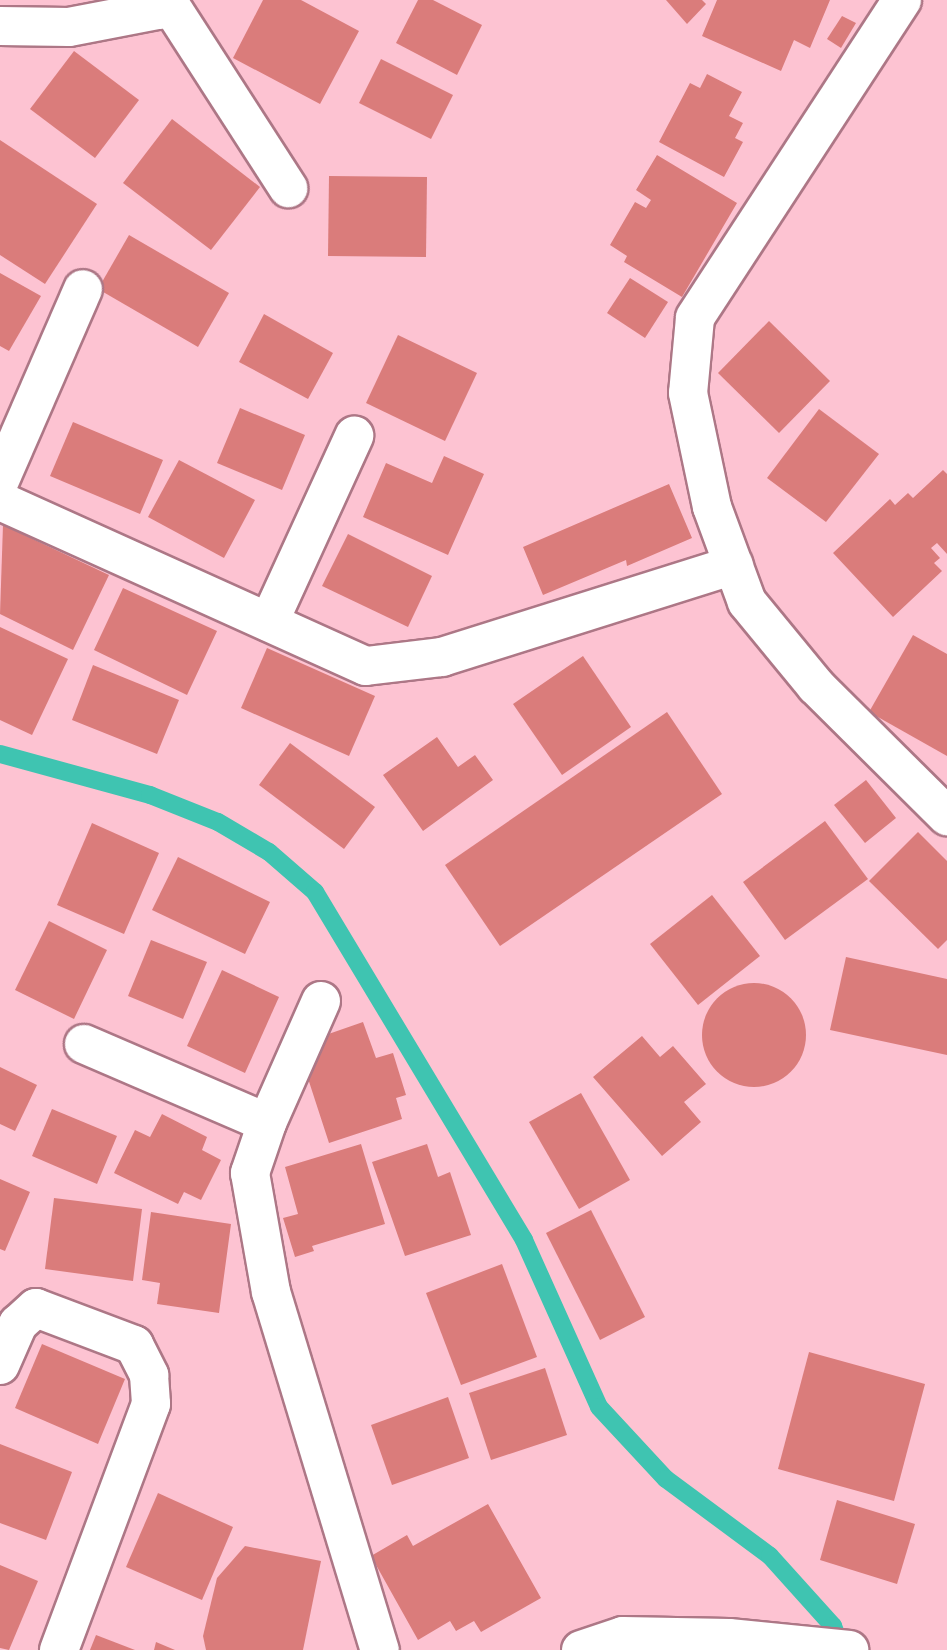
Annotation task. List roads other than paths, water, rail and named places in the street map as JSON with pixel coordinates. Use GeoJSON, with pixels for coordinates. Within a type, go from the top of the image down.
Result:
{"type":"FeatureCollection","features":[{"type":"Feature","properties":{"kind":"street"},"geometry":{"type":"LineString","coordinates":[[0,26],[69,27],[158,9],[167,0],[288,187]]}},
{"type":"Feature","properties":{"kind":"street"},"geometry":{"type":"LineString","coordinates":[[902,0],[695,318],[688,393],[712,507],[747,602],[816,686],[947,816]]}},
{"type":"Feature","properties":{"kind":"street"},"geometry":{"type":"LineString","coordinates":[[0,480],[83,289]]}},
{"type":"Feature","properties":{"kind":"street"},"geometry":{"type":"LineString","coordinates":[[269,622],[354,436]]}},
{"type":"Feature","properties":{"kind":"street"},"geometry":{"type":"LineString","coordinates":[[0,501],[366,666],[430,659],[734,565]]}},
{"type":"Feature","properties":{"kind":"street"},"geometry":{"type":"LineString","coordinates":[[321,1001],[267,1123],[250,1173],[271,1292],[380,1650]]}},
{"type":"Feature","properties":{"kind":"street"},"geometry":{"type":"LineString","coordinates":[[84,1044],[267,1123]]}},
{"type":"Feature","properties":{"kind":"street"},"geometry":{"type":"LineString","coordinates":[[0,1365],[18,1324],[36,1308],[134,1345],[149,1375],[151,1404],[59,1650]]}},
{"type":"Feature","properties":{"kind":"street"},"geometry":{"type":"LineString","coordinates":[[581,1650],[624,1636],[729,1638],[849,1650]]}},
{"type":"Feature","properties":{"kind":"waterway"},"geometry":{"type":"LineString","coordinates":[[0,754],[150,795],[218,822],[269,852],[315,892],[524,1240],[599,1407],[666,1479],[770,1556],[833,1626],[842,1649]]}}]}
